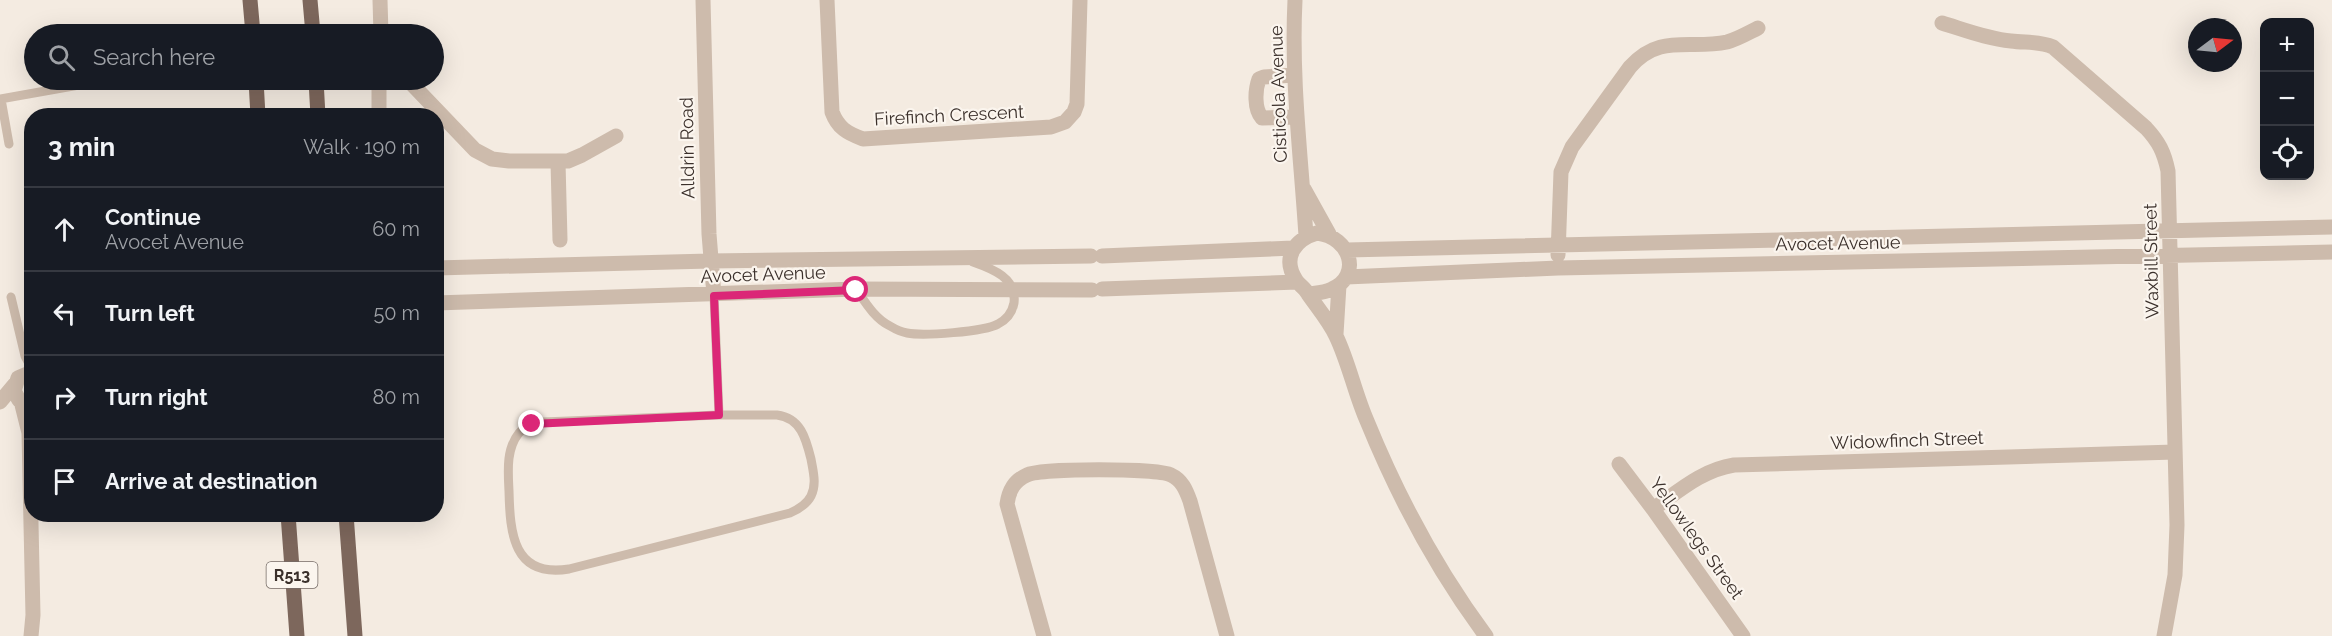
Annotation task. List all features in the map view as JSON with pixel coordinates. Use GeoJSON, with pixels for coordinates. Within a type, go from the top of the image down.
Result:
{"type":"FeatureCollection","features":[{"type":"Feature","properties":{"kind":"main road"},"geometry":{"type":"LineString","coordinates":[[250,0],[252,24]]}},
{"type":"Feature","properties":{"kind":"main road"},"geometry":{"type":"LineString","coordinates":[[310,0],[312,24]]}},
{"type":"Feature","properties":{"kind":"main road"},"geometry":{"type":"LineString","coordinates":[[257,90],[258,108]]}},
{"type":"Feature","properties":{"kind":"main road"},"geometry":{"type":"LineString","coordinates":[[317,90],[318,108]]}},
{"type":"Feature","properties":{"kind":"main road","name":"R513"},"geometry":{"type":"LineString","coordinates":[[289,522],[297,636]]}},
{"type":"Feature","properties":{"kind":"main road"},"geometry":{"type":"LineString","coordinates":[[347,522],[355,636]]}},
{"type":"Feature","properties":{"kind":"street"},"geometry":{"type":"LineString","coordinates":[[380,0],[381,24]]}},
{"type":"Feature","properties":{"kind":"street","name":"Alldrin Road"},"geometry":{"type":"LineString","coordinates":[[703,0],[710,261],[714,296]]}},
{"type":"Feature","properties":{"kind":"street","name":"Firefinch Crescent"},"geometry":{"type":"LineString","coordinates":[[827,0],[832,112],[836,123],[841,128],[863,138],[1034,130],[1065,122],[1074,112],[1077,104],[1080,0]]}},
{"type":"Feature","properties":{"kind":"street","name":"Cisticola Avenue"},"geometry":{"type":"LineString","coordinates":[[1295,0],[1294,75],[1306,236]]}},
{"type":"Feature","properties":{"kind":"street","name":"Waxbill Street"},"geometry":{"type":"LineString","coordinates":[[1942,23],[1980,35],[2011,41],[2038,42],[2053,47],[2146,128],[2157,140],[2165,155],[2168,171],[2170,231],[2177,525],[2175,575],[2164,636]]}},
{"type":"Feature","properties":{"kind":"street"},"geometry":{"type":"LineString","coordinates":[[1558,268],[1561,172],[1565,160],[1572,147],[1640,56],[1670,44],[1726,42],[1758,28]]}},
{"type":"Feature","properties":{"kind":"street"},"geometry":{"type":"LineString","coordinates":[[1294,75],[1259,79],[1257,110],[1262,118],[1297,117]]}},
{"type":"Feature","properties":{"kind":"street"},"geometry":{"type":"LineString","coordinates":[[379,90],[379,108]]}},
{"type":"Feature","properties":{"kind":"street"},"geometry":{"type":"LineString","coordinates":[[418,90],[435,108]]}},
{"type":"Feature","properties":{"kind":"street"},"geometry":{"type":"LineString","coordinates":[[444,118],[475,150],[483,155],[509,161],[558,162],[577,158],[616,135]]}},
{"type":"Feature","properties":{"kind":"street"},"geometry":{"type":"LineString","coordinates":[[558,162],[560,240]]}},
{"type":"Feature","properties":{"kind":"street","name":"Cisticola Avenue"},"geometry":{"type":"LineString","coordinates":[[1303,187],[1329,234]]}},
{"type":"Feature","properties":{"kind":"street","name":"Avocet Avenue"},"geometry":{"type":"LineString","coordinates":[[1347,250],[2332,226]]}},
{"type":"Feature","properties":{"kind":"street"},"geometry":{"type":"LineString","coordinates":[[1336,334],[1342,281],[1349,269],[1347,250],[1343,243],[1329,234],[1317,232],[1306,236],[1293,248],[1290,260],[1291,271],[1336,334],[1366,420],[1396,487],[1427,546],[1486,636]]}},
{"type":"Feature","properties":{"kind":"street","name":"Avocet Avenue"},"geometry":{"type":"LineString","coordinates":[[444,268],[710,261],[1096,256],[1293,248]]}},
{"type":"Feature","properties":{"kind":"street","name":"Avocet Avenue"},"geometry":{"type":"LineString","coordinates":[[1342,281],[1558,268],[2332,252]]}},
{"type":"Feature","properties":{"kind":"street"},"geometry":{"type":"LineString","coordinates":[[1308,294],[1323,292],[1342,281]]}},
{"type":"Feature","properties":{"kind":"street","name":"Avocet Avenue"},"geometry":{"type":"LineString","coordinates":[[444,303],[856,290],[1097,289],[1297,282]]}},
{"type":"Feature","properties":{"kind":"street"},"geometry":{"type":"LineString","coordinates":[[24,375],[14,391],[24,402]]}},
{"type":"Feature","properties":{"kind":"street"},"geometry":{"type":"LineString","coordinates":[[0,402],[24,375]]}},
{"type":"Feature","properties":{"kind":"street"},"geometry":{"type":"LineString","coordinates":[[0,402],[24,402]]}},
{"type":"Feature","properties":{"kind":"street","name":"Widowfinch Street"},"geometry":{"type":"LineString","coordinates":[[1653,509],[1698,477],[1720,467],[1734,465],[2175,452]]}},
{"type":"Feature","properties":{"kind":"street","name":"Yellowlegs Street"},"geometry":{"type":"LineString","coordinates":[[1618,464],[1653,509],[1743,636]]}},
{"type":"Feature","properties":{"kind":"street"},"geometry":{"type":"LineString","coordinates":[[1044,636],[1007,504],[1013,485],[1020,479],[1030,473],[1047,470],[1150,472],[1168,474],[1177,478],[1185,488],[1190,501],[1227,636]]}},
{"type":"Feature","properties":{"kind":"street"},"geometry":{"type":"LineString","coordinates":[[31,636],[33,615],[32,522]]}},
{"type":"Feature","properties":{"kind":"lane"},"geometry":{"type":"LineString","coordinates":[[9,144],[0,99],[51,90]]}},
{"type":"Feature","properties":{"kind":"lane"},"geometry":{"type":"LineString","coordinates":[[856,290],[885,324],[911,333],[977,330],[1005,320],[1012,309],[1013,288],[1000,273],[964,259]]}},
{"type":"Feature","properties":{"kind":"lane"},"geometry":{"type":"LineString","coordinates":[[714,296],[719,415]]}},
{"type":"Feature","properties":{"kind":"lane"},"geometry":{"type":"LineString","coordinates":[[10,297],[24,352]]}},
{"type":"Feature","properties":{"kind":"lane"},"geometry":{"type":"LineString","coordinates":[[719,415],[777,415],[786,417],[797,424],[805,434],[814,474],[812,493],[804,505],[790,513],[570,569],[558,571],[541,569],[520,553],[511,531],[508,468],[513,442],[522,429],[537,423],[719,415]]}},
{"type":"Feature","properties":{"kind":"route"},"geometry":{"type":"LineString","coordinates":[[532,424],[719,415],[714,296],[856,290]]}}]}
